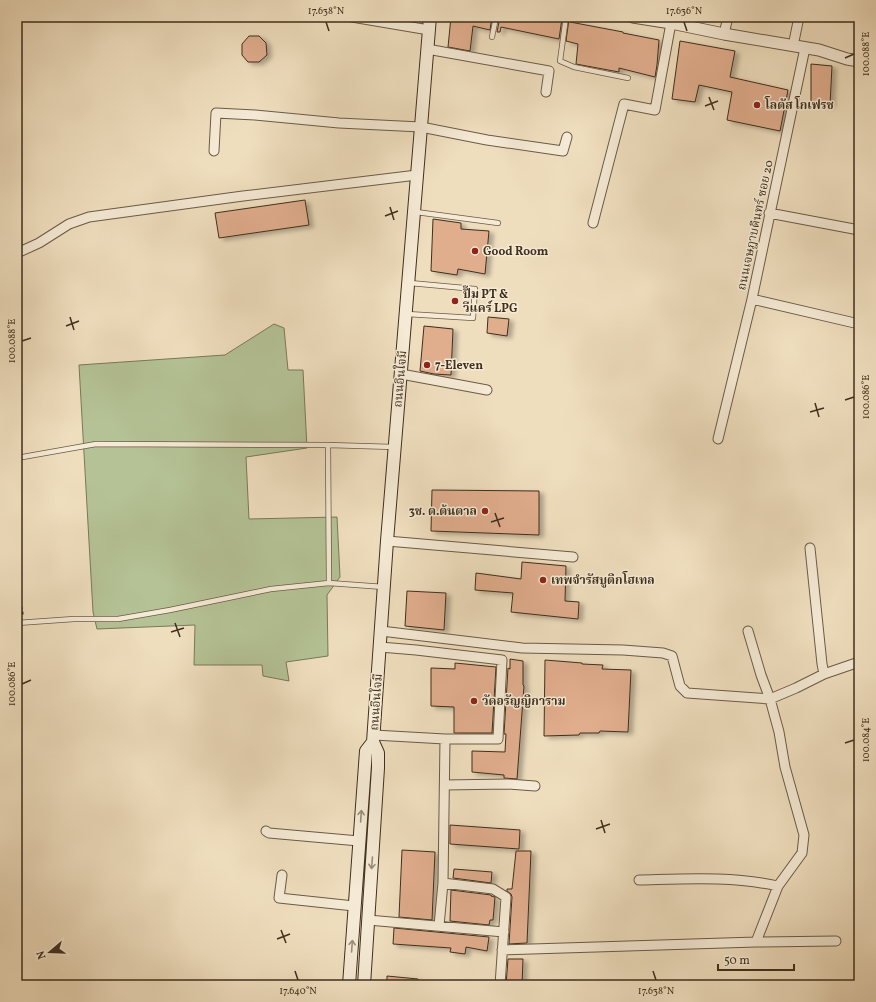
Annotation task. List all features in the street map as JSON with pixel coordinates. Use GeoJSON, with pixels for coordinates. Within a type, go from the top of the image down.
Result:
{"type":"FeatureCollection","features":[{"type":"Feature","properties":{"kind":"main road","name":"ถนนอินใจมี"},"geometry":{"type":"LineString","coordinates":[[364,985],[378,768],[378,752],[374,738],[387,541],[430,17]]}},
{"type":"Feature","properties":{"kind":"main road","name":"ถนนอินใจมี"},"geometry":{"type":"LineString","coordinates":[[349,985],[366,751],[374,738]]}},
{"type":"Feature","properties":{"kind":"street"},"geometry":{"type":"LineString","coordinates":[[352,17],[429,30]]}},
{"type":"Feature","properties":{"kind":"street"},"geometry":{"type":"LineString","coordinates":[[633,17],[819,50],[847,59],[859,61]]}},
{"type":"Feature","properties":{"kind":"street"},"geometry":{"type":"LineString","coordinates":[[724,34],[728,17]]}},
{"type":"Feature","properties":{"kind":"street"},"geometry":{"type":"LineString","coordinates":[[793,46],[799,17]]}},
{"type":"Feature","properties":{"kind":"street"},"geometry":{"type":"LineString","coordinates":[[594,223],[624,104],[654,110],[671,23]]}},
{"type":"Feature","properties":{"kind":"street"},"geometry":{"type":"LineString","coordinates":[[428,48],[548,71],[546,92]]}},
{"type":"Feature","properties":{"kind":"street","name":"ถนนเจษฎาบดินทร์ ซอย 20"},"geometry":{"type":"LineString","coordinates":[[805,48],[769,213],[752,300],[859,324]]}},
{"type":"Feature","properties":{"kind":"street"},"geometry":{"type":"LineString","coordinates":[[214,151],[216,113],[339,123],[421,127],[486,140],[563,151],[567,136]]}},
{"type":"Feature","properties":{"kind":"street"},"geometry":{"type":"LineString","coordinates":[[17,253],[39,243],[69,224],[89,217],[243,196],[417,175]]}},
{"type":"Feature","properties":{"kind":"street"},"geometry":{"type":"LineString","coordinates":[[769,213],[859,230]]}},
{"type":"Feature","properties":{"kind":"street"},"geometry":{"type":"LineString","coordinates":[[718,439],[752,300]]}},
{"type":"Feature","properties":{"kind":"street"},"geometry":{"type":"LineString","coordinates":[[401,374],[488,390]]}},
{"type":"Feature","properties":{"kind":"street"},"geometry":{"type":"LineString","coordinates":[[387,541],[573,557]]}},
{"type":"Feature","properties":{"kind":"street"},"geometry":{"type":"LineString","coordinates":[[810,548],[824,674]]}},
{"type":"Feature","properties":{"kind":"street"},"geometry":{"type":"LineString","coordinates":[[381,631],[522,648],[623,650],[663,653],[672,656],[680,686],[687,693],[770,699],[824,674],[859,662]]}},
{"type":"Feature","properties":{"kind":"street"},"geometry":{"type":"LineString","coordinates":[[748,631],[780,732],[785,767],[804,835],[802,853],[778,886],[756,942]]}},
{"type":"Feature","properties":{"kind":"street"},"geometry":{"type":"LineString","coordinates":[[374,738],[498,739],[502,660],[380,647]]}},
{"type":"Feature","properties":{"kind":"street"},"geometry":{"type":"LineString","coordinates":[[439,926],[443,883],[445,739]]}},
{"type":"Feature","properties":{"kind":"street"},"geometry":{"type":"LineString","coordinates":[[445,785],[508,784],[535,786]]}},
{"type":"Feature","properties":{"kind":"street"},"geometry":{"type":"LineString","coordinates":[[266,831],[269,833],[359,841]]}},
{"type":"Feature","properties":{"kind":"street"},"geometry":{"type":"LineString","coordinates":[[282,875],[279,898],[354,906]]}},
{"type":"Feature","properties":{"kind":"street"},"geometry":{"type":"LineString","coordinates":[[639,880],[714,878],[759,881],[778,886]]}},
{"type":"Feature","properties":{"kind":"street"},"geometry":{"type":"LineString","coordinates":[[443,883],[493,889],[506,897],[500,985]]}},
{"type":"Feature","properties":{"kind":"street"},"geometry":{"type":"LineString","coordinates":[[368,920],[504,932]]}},
{"type":"Feature","properties":{"kind":"street"},"geometry":{"type":"LineString","coordinates":[[502,950],[836,941]]}},
{"type":"Feature","properties":{"kind":"lane"},"geometry":{"type":"LineString","coordinates":[[492,37],[496,17]]}},
{"type":"Feature","properties":{"kind":"lane"},"geometry":{"type":"LineString","coordinates":[[566,17],[560,61],[574,67],[628,78]]}},
{"type":"Feature","properties":{"kind":"lane"},"geometry":{"type":"LineString","coordinates":[[414,211],[498,223]]}},
{"type":"Feature","properties":{"kind":"lane"},"geometry":{"type":"LineString","coordinates":[[405,314],[473,318],[475,289],[408,284]]}},
{"type":"Feature","properties":{"kind":"lane"},"geometry":{"type":"LineString","coordinates":[[17,458],[96,444],[328,445],[395,447]]}},
{"type":"Feature","properties":{"kind":"lane"},"geometry":{"type":"LineString","coordinates":[[328,445],[329,583]]}},
{"type":"Feature","properties":{"kind":"lane"},"geometry":{"type":"LineString","coordinates":[[17,623],[74,619],[118,619],[271,589],[329,583],[384,587]]}},
{"type":"Feature","properties":{"kind":"path"},"geometry":{"type":"LineString","coordinates":[[17,582],[24,623]]}},
{"type":"Feature","properties":{"kind":"green space"},"geometry":{"type":"Polygon","coordinates":[[[274,324],[284,328],[288,370],[303,370],[307,448],[246,457],[249,519],[337,517],[340,577],[327,595],[328,656],[286,662],[289,681],[263,676],[262,665],[194,665],[195,625],[97,629],[93,612],[79,365],[225,355],[274,324]]]}},
{"type":"Feature","properties":{"kind":"building"},"geometry":{"type":"Polygon","coordinates":[[[451,17],[492,17],[490,30],[473,26],[470,51],[448,47],[451,17]]]}},
{"type":"Feature","properties":{"kind":"building"},"geometry":{"type":"Polygon","coordinates":[[[500,17],[562,18],[559,39],[501,27],[500,32],[497,32],[500,17]]]}},
{"type":"Feature","properties":{"kind":"building"},"geometry":{"type":"Polygon","coordinates":[[[569,19],[570,22],[659,40],[655,77],[619,68],[619,72],[576,64],[578,44],[566,41],[569,19]]]}},
{"type":"Feature","properties":{"kind":"building"},"geometry":{"type":"Polygon","coordinates":[[[249,36],[259,36],[266,43],[267,55],[259,62],[248,62],[242,55],[242,44],[249,36]]]}},
{"type":"Feature","properties":{"kind":"building"},"geometry":{"type":"Polygon","coordinates":[[[680,41],[735,51],[730,77],[788,90],[780,131],[727,120],[732,92],[699,85],[695,102],[672,99],[680,41]]]}},
{"type":"Feature","properties":{"kind":"building"},"geometry":{"type":"Polygon","coordinates":[[[811,64],[832,66],[830,105],[811,103],[811,64]]]}},
{"type":"Feature","properties":{"kind":"building"},"geometry":{"type":"Polygon","coordinates":[[[305,200],[309,225],[219,238],[215,213],[305,200]]]}},
{"type":"Feature","properties":{"kind":"building"},"geometry":{"type":"Polygon","coordinates":[[[433,219],[461,223],[461,229],[489,231],[485,274],[458,269],[457,275],[431,271],[433,219]]]}},
{"type":"Feature","properties":{"kind":"building"},"geometry":{"type":"Polygon","coordinates":[[[488,317],[509,319],[507,336],[487,333],[488,317]]]}},
{"type":"Feature","properties":{"kind":"building"},"geometry":{"type":"Polygon","coordinates":[[[424,326],[453,329],[451,375],[420,371],[424,326]]]}},
{"type":"Feature","properties":{"kind":"building","name":"3ช. ต.ต้นตาล"},"geometry":{"type":"Polygon","coordinates":[[[432,490],[539,491],[539,535],[431,531],[432,490]]]}},
{"type":"Feature","properties":{"kind":"building"},"geometry":{"type":"Polygon","coordinates":[[[522,562],[566,566],[565,601],[579,602],[578,619],[511,612],[513,593],[475,590],[476,573],[521,579],[522,562]]]}},
{"type":"Feature","properties":{"kind":"building"},"geometry":{"type":"Polygon","coordinates":[[[407,591],[446,593],[444,630],[405,626],[407,591]]]}},
{"type":"Feature","properties":{"kind":"building"},"geometry":{"type":"Polygon","coordinates":[[[510,659],[523,661],[524,686],[517,779],[504,778],[504,775],[472,772],[472,751],[505,752],[506,734],[504,734],[508,668],[510,669],[510,659]]]}},
{"type":"Feature","properties":{"kind":"building"},"geometry":{"type":"Polygon","coordinates":[[[545,660],[603,665],[602,669],[631,670],[628,732],[600,731],[599,733],[580,733],[579,735],[544,736],[545,660]]]}},
{"type":"Feature","properties":{"kind":"building","name":"วัดอรัญญิการาม"},"geometry":{"type":"Polygon","coordinates":[[[455,663],[496,667],[492,733],[454,733],[454,707],[431,706],[431,668],[455,669],[455,663]]]}},
{"type":"Feature","properties":{"kind":"building"},"geometry":{"type":"Polygon","coordinates":[[[450,825],[520,830],[519,849],[450,844],[450,825]]]}},
{"type":"Feature","properties":{"kind":"building"},"geometry":{"type":"Polygon","coordinates":[[[402,850],[435,852],[432,920],[399,917],[402,850]]]}},
{"type":"Feature","properties":{"kind":"building"},"geometry":{"type":"Polygon","coordinates":[[[516,851],[531,851],[527,943],[509,944],[512,897],[507,889],[512,889],[516,851]]]}},
{"type":"Feature","properties":{"kind":"building"},"geometry":{"type":"Polygon","coordinates":[[[454,869],[492,872],[491,883],[453,878],[454,869]]]}},
{"type":"Feature","properties":{"kind":"building"},"geometry":{"type":"Polygon","coordinates":[[[451,890],[491,895],[495,897],[493,920],[490,920],[489,925],[450,921],[451,890]]]}},
{"type":"Feature","properties":{"kind":"building"},"geometry":{"type":"Polygon","coordinates":[[[394,928],[489,937],[487,951],[466,947],[465,954],[450,952],[451,948],[393,944],[394,928]]]}},
{"type":"Feature","properties":{"kind":"building"},"geometry":{"type":"Polygon","coordinates":[[[508,959],[523,959],[522,985],[506,985],[508,959]]]}},
{"type":"Feature","properties":{"kind":"building"},"geometry":{"type":"Polygon","coordinates":[[[387,976],[418,979],[418,985],[387,985],[387,976]]]}},
{"type":"Feature","properties":{"kind":"place","name":"โลตัส โกเฟรช"},"geometry":{"type":"Point","coordinates":[757,105]}},
{"type":"Feature","properties":{"kind":"place","name":"Good Room"},"geometry":{"type":"Point","coordinates":[475,251]}},
{"type":"Feature","properties":{"kind":"place","name":"ปั๊ม PT & วีแคร์ LPG"},"geometry":{"type":"Point","coordinates":[455,301]}},
{"type":"Feature","properties":{"kind":"place","name":"7-Eleven"},"geometry":{"type":"Point","coordinates":[427,365]}},
{"type":"Feature","properties":{"kind":"place","name":"3ช. ต.ต้นตาล"},"geometry":{"type":"Point","coordinates":[485,511]}},
{"type":"Feature","properties":{"kind":"place","name":"เทพจำรัสบูติกโฮเทล"},"geometry":{"type":"Point","coordinates":[543,580]}},
{"type":"Feature","properties":{"kind":"place","name":"วัดอรัญญิการาม"},"geometry":{"type":"Point","coordinates":[474,701]}}]}
